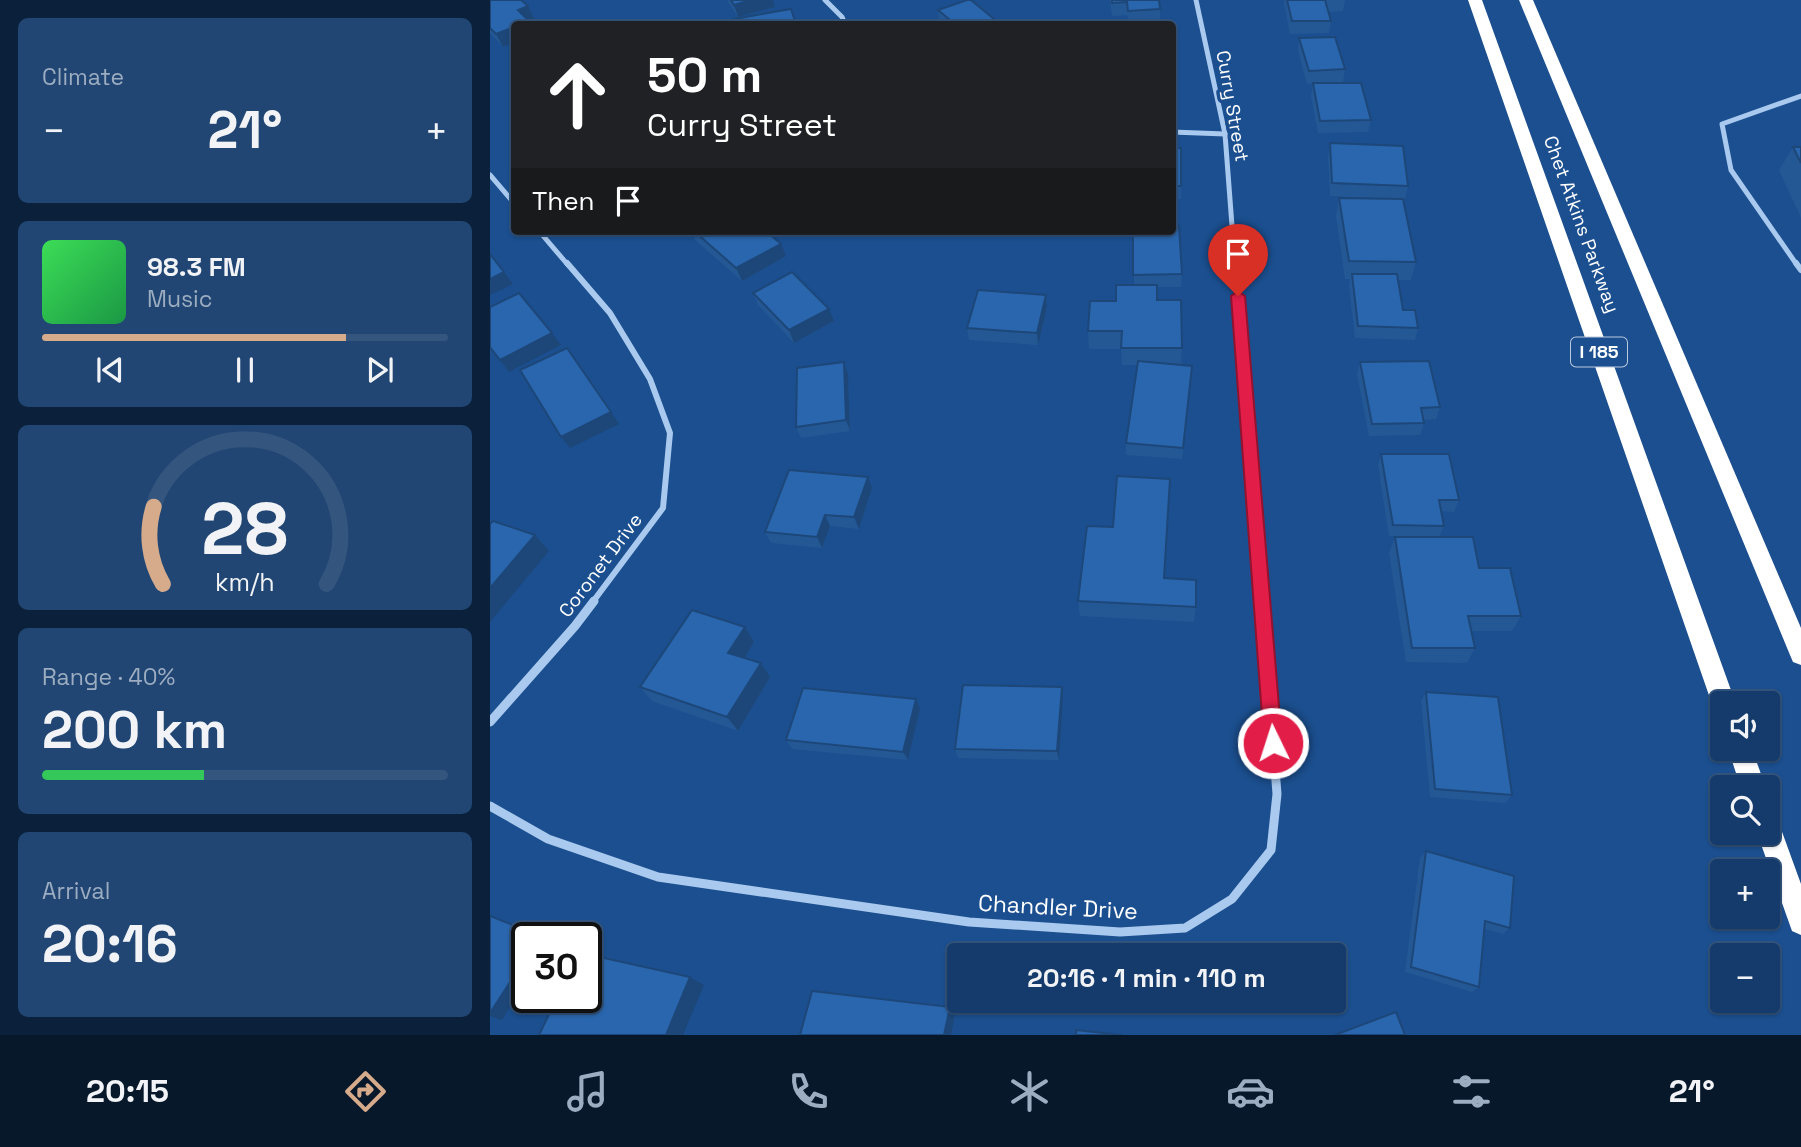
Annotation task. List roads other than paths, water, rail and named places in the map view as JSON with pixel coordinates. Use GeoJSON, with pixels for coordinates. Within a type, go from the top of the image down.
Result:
{"type":"FeatureCollection","features":[{"type":"Feature","properties":{"kind":"highway","name":"Chet Atkins Parkway"},"geometry":{"type":"LineString","coordinates":[[1475,0],[1719,691]]}},
{"type":"Feature","properties":{"kind":"highway","name":"Chet Atkins Parkway"},"geometry":{"type":"LineString","coordinates":[[1526,0],[1801,655]]}},
{"type":"Feature","properties":{"kind":"highway"},"geometry":{"type":"LineString","coordinates":[[1774,845],[1801,922]]}},
{"type":"Feature","properties":{"kind":"street"},"geometry":{"type":"LineString","coordinates":[[825,0],[844,21]]}},
{"type":"Feature","properties":{"kind":"street","name":"Curry Street"},"geometry":{"type":"LineString","coordinates":[[1196,0],[1225,134],[1255,512]]}},
{"type":"Feature","properties":{"kind":"street"},"geometry":{"type":"LineString","coordinates":[[1801,96],[1722,124],[1731,170],[1801,270]]}},
{"type":"Feature","properties":{"kind":"street"},"geometry":{"type":"LineString","coordinates":[[1176,132],[1225,134]]}},
{"type":"Feature","properties":{"kind":"street"},"geometry":{"type":"LineString","coordinates":[[490,175],[511,200]]}},
{"type":"Feature","properties":{"kind":"street","name":"Coronet Drive"},"geometry":{"type":"LineString","coordinates":[[490,722],[575,626],[663,508],[670,433],[650,379],[610,313],[542,235]]}},
{"type":"Feature","properties":{"kind":"street","name":"Chandler Drive"},"geometry":{"type":"LineString","coordinates":[[490,806],[548,839],[658,877],[969,922],[1120,933],[1185,928],[1232,899],[1271,850],[1277,794],[1255,512]]}}]}
